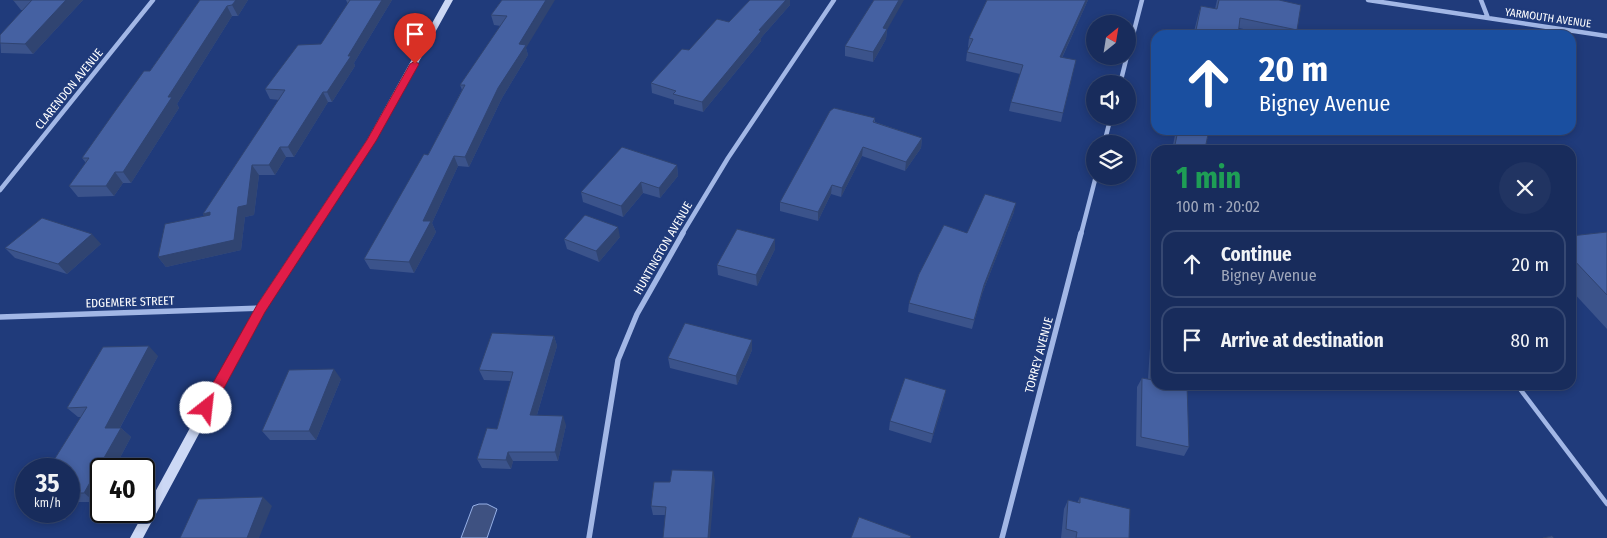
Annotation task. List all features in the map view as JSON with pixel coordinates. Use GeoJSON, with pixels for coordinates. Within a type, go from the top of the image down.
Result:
{"type":"FeatureCollection","features":[{"type":"Feature","properties":{"kind":"street","name":"CLARENDON AVENUE"},"geometry":{"type":"LineString","coordinates":[[0,190],[153,0]]}},
{"type":"Feature","properties":{"kind":"street"},"geometry":{"type":"LineString","coordinates":[[136,538],[261,308],[371,141],[449,0]]}},
{"type":"Feature","properties":{"kind":"street","name":"HUNTINGTON AVENUE"},"geometry":{"type":"LineString","coordinates":[[589,538],[614,376],[628,333],[710,187],[834,0]]}},
{"type":"Feature","properties":{"kind":"street"},"geometry":{"type":"LineString","coordinates":[[1136,22],[1142,0]]}},
{"type":"Feature","properties":{"kind":"street","name":"YARMOUTH AVENUE"},"geometry":{"type":"LineString","coordinates":[[1368,0],[1567,30]]}},
{"type":"Feature","properties":{"kind":"street"},"geometry":{"type":"LineString","coordinates":[[1481,0],[1488,18]]}},
{"type":"Feature","properties":{"kind":"street","name":"YARMOUTH AVENUE"},"geometry":{"type":"LineString","coordinates":[[1576,31],[1607,36]]}},
{"type":"Feature","properties":{"kind":"street","name":"TORREY AVENUE"},"geometry":{"type":"LineString","coordinates":[[1002,538],[1094,185]]}},
{"type":"Feature","properties":{"kind":"street","name":"EDGEMERE STREET"},"geometry":{"type":"LineString","coordinates":[[0,317],[261,308]]}},
{"type":"Feature","properties":{"kind":"lane"},"geometry":{"type":"LineString","coordinates":[[1521,390],[1607,504]]}},
{"type":"Feature","properties":{"kind":"water"},"geometry":{"type":"Polygon","coordinates":[[[487,504],[497,509],[487,538],[461,538],[473,506],[487,504]]]}},
{"type":"Feature","properties":{"kind":"building"},"geometry":{"type":"Polygon","coordinates":[[[32,0],[66,0],[25,44],[0,43],[0,35],[32,0]]]}},
{"type":"Feature","properties":{"kind":"building"},"geometry":{"type":"Polygon","coordinates":[[[200,0],[236,0],[232,5],[227,6],[168,97],[172,97],[123,172],[115,172],[106,186],[69,186],[89,158],[82,158],[144,71],[150,71],[200,0]]]}},
{"type":"Feature","properties":{"kind":"building"},"geometry":{"type":"Polygon","coordinates":[[[350,0],[382,0],[348,56],[351,56],[327,92],[323,92],[288,147],[280,147],[269,165],[252,165],[247,205],[238,207],[234,240],[158,257],[165,224],[210,215],[210,212],[203,214],[285,90],[265,89],[298,45],[321,44],[350,0]]]}},
{"type":"Feature","properties":{"kind":"building"},"geometry":{"type":"Polygon","coordinates":[[[502,0],[546,0],[519,44],[526,45],[498,88],[465,157],[454,156],[423,221],[431,221],[409,262],[364,259],[424,154],[428,155],[465,85],[460,85],[507,16],[491,15],[502,0]]]}},
{"type":"Feature","properties":{"kind":"building"},"geometry":{"type":"Polygon","coordinates":[[[750,0],[786,0],[759,30],[761,31],[702,102],[673,94],[676,91],[651,83],[682,49],[689,50],[717,19],[729,22],[750,0]]]}},
{"type":"Feature","properties":{"kind":"building"},"geometry":{"type":"Polygon","coordinates":[[[874,0],[899,0],[883,28],[887,29],[873,52],[845,46],[874,0]]]}},
{"type":"Feature","properties":{"kind":"building"},"geometry":{"type":"Polygon","coordinates":[[[987,0],[1086,0],[1060,57],[1076,60],[1063,113],[1011,102],[1023,65],[967,52],[973,39],[969,38],[987,0]]]}},
{"type":"Feature","properties":{"kind":"building"},"geometry":{"type":"Polygon","coordinates":[[[1219,0],[1279,0],[1301,5],[1297,30],[1240,18],[1239,30],[1196,30],[1201,6],[1217,9],[1219,0]]]}},
{"type":"Feature","properties":{"kind":"building"},"geometry":{"type":"Polygon","coordinates":[[[834,108],[875,118],[873,122],[922,138],[906,162],[863,147],[842,188],[832,185],[818,212],[780,202],[830,111],[834,108]]]}},
{"type":"Feature","properties":{"kind":"building"},"geometry":{"type":"Polygon","coordinates":[[[1177,135],[1208,135],[1206,144],[1210,145],[1175,145],[1177,135]]]}},
{"type":"Feature","properties":{"kind":"building"},"geometry":{"type":"Polygon","coordinates":[[[622,147],[677,165],[659,188],[641,182],[621,206],[581,192],[622,147]]]}},
{"type":"Feature","properties":{"kind":"building"},"geometry":{"type":"Polygon","coordinates":[[[985,194],[1016,203],[984,285],[974,320],[909,303],[919,274],[944,225],[967,233],[985,194]]]}},
{"type":"Feature","properties":{"kind":"building"},"geometry":{"type":"Polygon","coordinates":[[[585,215],[618,227],[596,251],[564,239],[585,215]]]}},
{"type":"Feature","properties":{"kind":"building"},"geometry":{"type":"Polygon","coordinates":[[[42,218],[92,234],[58,264],[5,248],[42,218]]]}},
{"type":"Feature","properties":{"kind":"building"},"geometry":{"type":"Polygon","coordinates":[[[737,229],[775,239],[756,275],[717,265],[737,229]]]}},
{"type":"Feature","properties":{"kind":"building"},"geometry":{"type":"Polygon","coordinates":[[[1607,232],[1607,295],[1576,262],[1576,235],[1607,232]]]}},
{"type":"Feature","properties":{"kind":"building"},"geometry":{"type":"Polygon","coordinates":[[[685,323],[752,340],[736,376],[668,358],[685,323]]]}},
{"type":"Feature","properties":{"kind":"building"},"geometry":{"type":"Polygon","coordinates":[[[492,333],[554,336],[530,415],[563,416],[555,452],[508,452],[506,460],[477,459],[487,428],[497,429],[513,372],[479,370],[492,333]]]}},
{"type":"Feature","properties":{"kind":"building"},"geometry":{"type":"Polygon","coordinates":[[[149,346],[105,428],[121,428],[104,458],[90,458],[90,482],[84,493],[80,493],[80,458],[55,458],[87,407],[67,408],[103,347],[149,346]]]}},
{"type":"Feature","properties":{"kind":"building"},"geometry":{"type":"Polygon","coordinates":[[[334,369],[309,431],[262,431],[289,370],[334,369]]]}},
{"type":"Feature","properties":{"kind":"building"},"geometry":{"type":"Polygon","coordinates":[[[905,378],[946,390],[933,434],[890,421],[905,378]]]}},
{"type":"Feature","properties":{"kind":"building"},"geometry":{"type":"Polygon","coordinates":[[[1142,378],[1151,380],[1151,390],[1187,390],[1189,447],[1141,437],[1142,378]]]}},
{"type":"Feature","properties":{"kind":"building"},"geometry":{"type":"Polygon","coordinates":[[[672,470],[713,471],[708,538],[663,538],[666,507],[651,506],[654,482],[670,482],[672,470]]]}},
{"type":"Feature","properties":{"kind":"building"},"geometry":{"type":"Polygon","coordinates":[[[263,497],[247,538],[180,538],[198,499],[263,497]]]}},
{"type":"Feature","properties":{"kind":"building"},"geometry":{"type":"Polygon","coordinates":[[[1080,497],[1130,509],[1129,538],[1076,538],[1077,532],[1066,529],[1068,500],[1080,503],[1080,497]]]}},
{"type":"Feature","properties":{"kind":"building"},"geometry":{"type":"Polygon","coordinates":[[[859,517],[911,536],[910,538],[851,538],[859,517]]]}},
{"type":"Feature","properties":{"kind":"route"},"geometry":{"type":"LineString","coordinates":[[206,408],[261,308],[371,141],[415,64]]}}]}
